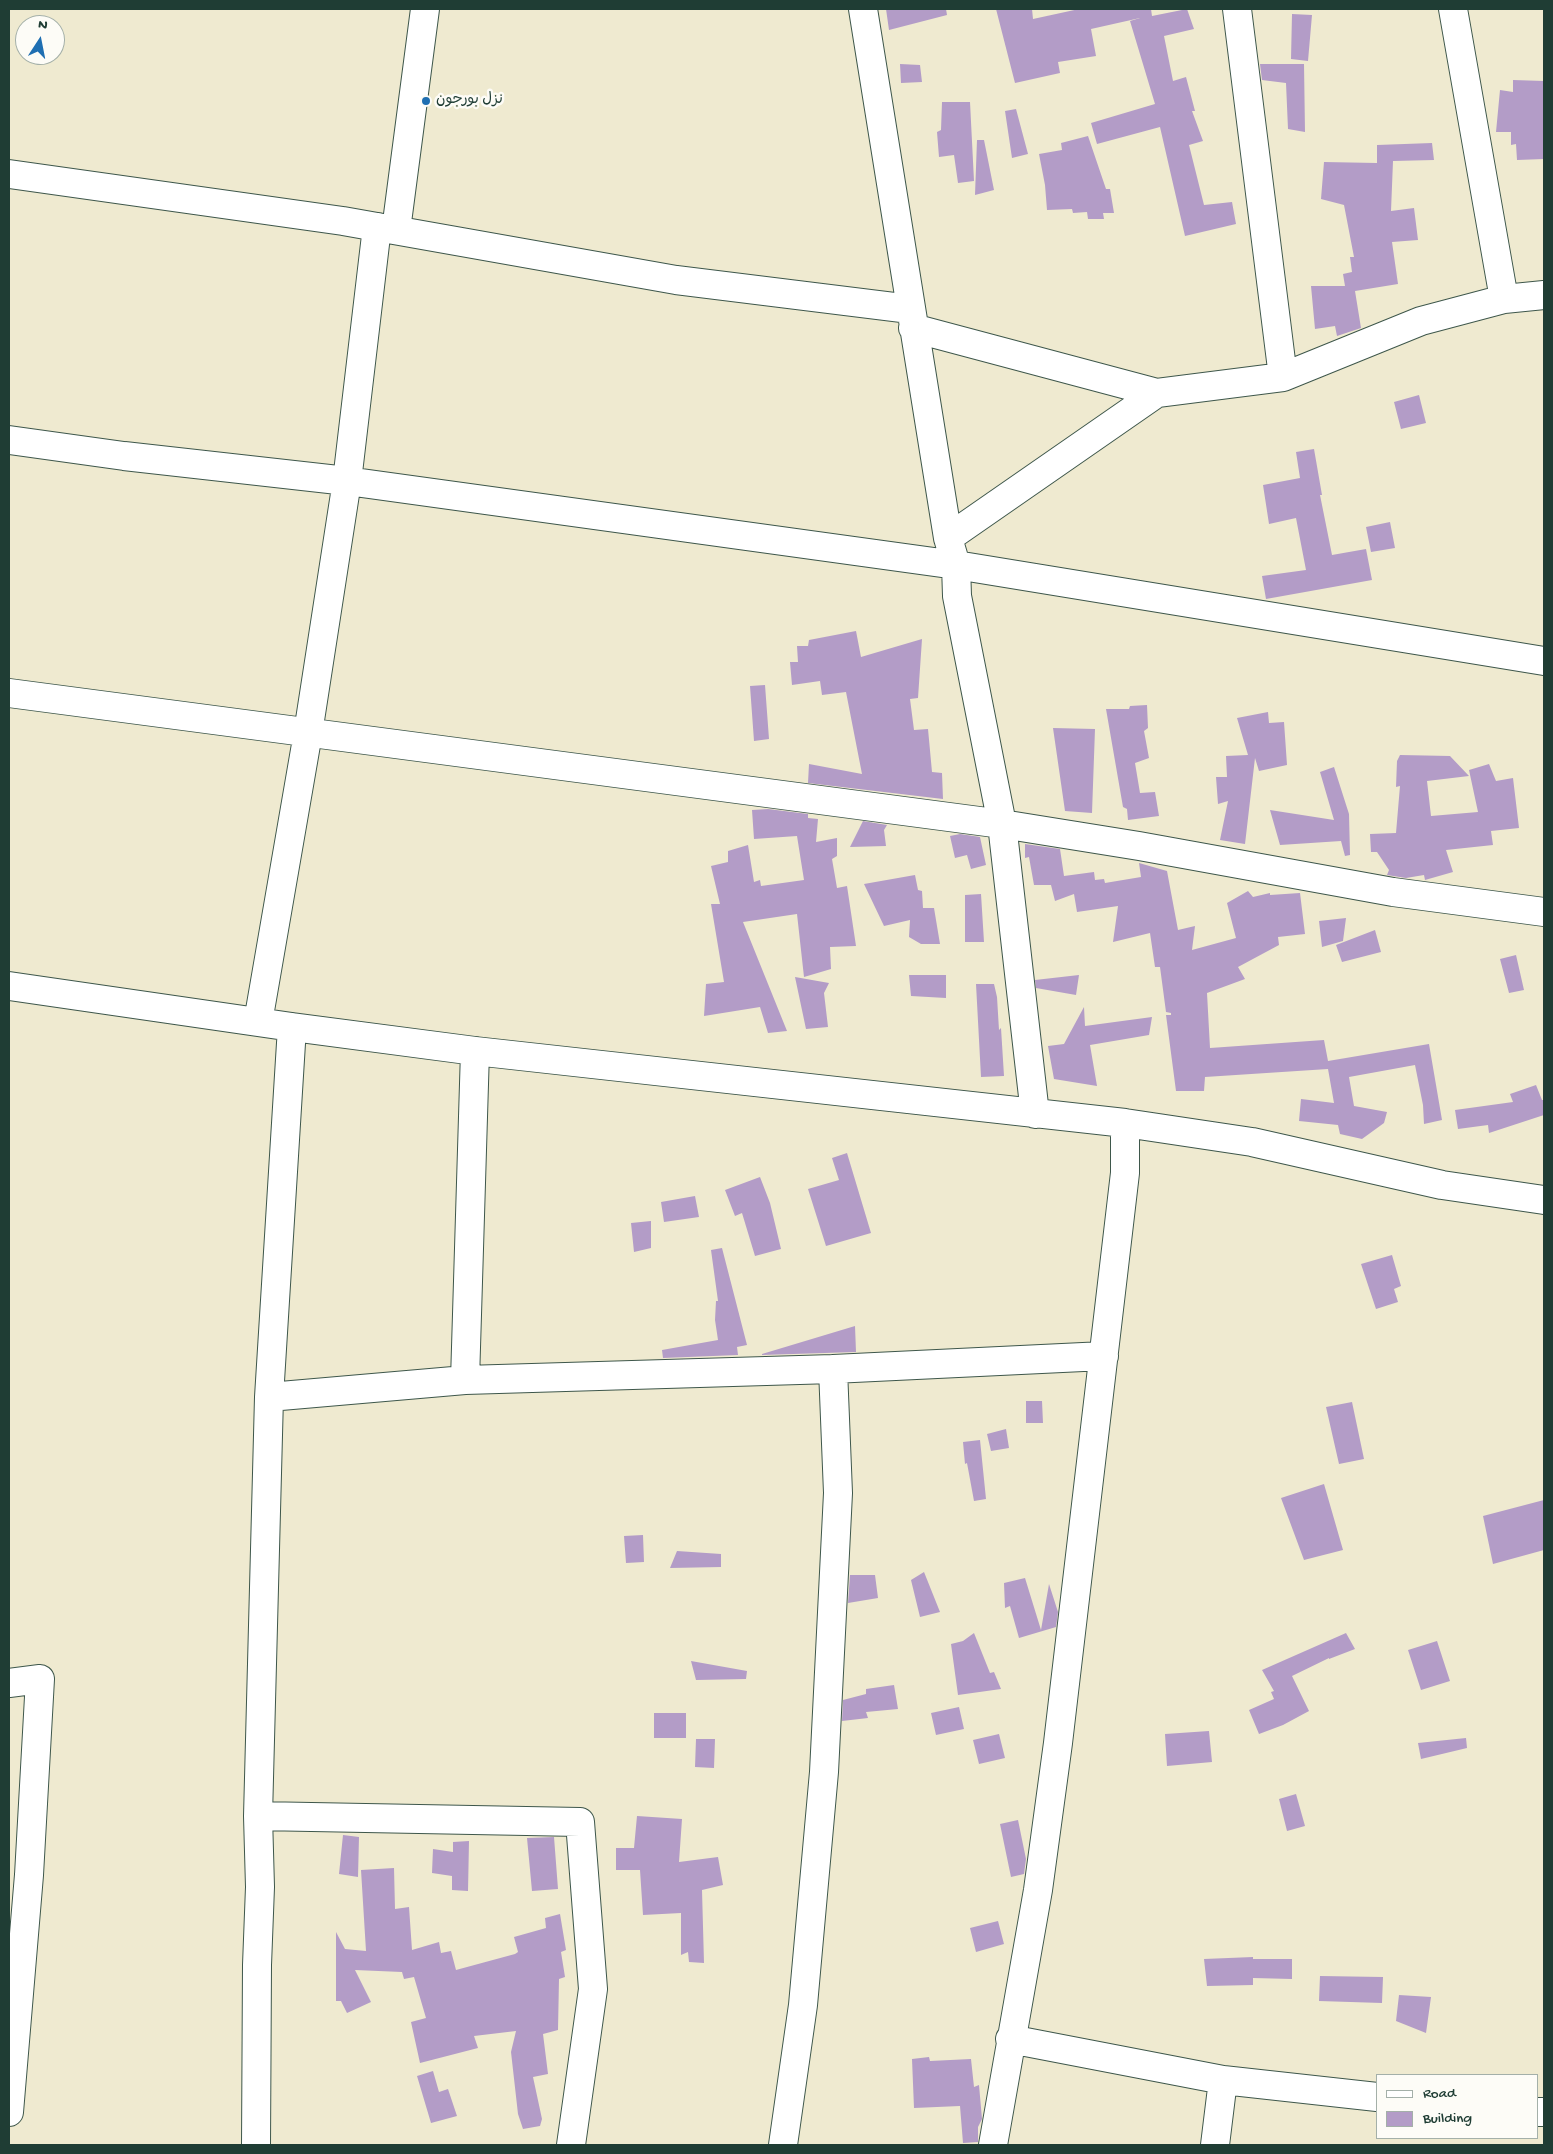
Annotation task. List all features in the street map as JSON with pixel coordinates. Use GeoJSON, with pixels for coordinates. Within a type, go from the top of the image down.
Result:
{"type":"FeatureCollection","features":[{"type":"Feature","properties":{"kind":"street"},"geometry":{"type":"LineString","coordinates":[[258,1022],[308,733],[387,228],[424,9]]}},
{"type":"Feature","properties":{"kind":"street"},"geometry":{"type":"LineString","coordinates":[[864,9],[911,318],[948,538],[956,565],[957,596],[1002,824],[1035,1114]]}},
{"type":"Feature","properties":{"kind":"street"},"geometry":{"type":"LineString","coordinates":[[1237,9],[1283,377]]}},
{"type":"Feature","properties":{"kind":"street"},"geometry":{"type":"LineString","coordinates":[[1453,9],[1504,299]]}},
{"type":"Feature","properties":{"kind":"street"},"geometry":{"type":"LineString","coordinates":[[9,174],[387,228],[676,280],[911,318],[1157,393],[1283,377],[1421,321],[1504,299],[1544,295]]}},
{"type":"Feature","properties":{"kind":"street"},"geometry":{"type":"LineString","coordinates":[[948,538],[1157,393]]}},
{"type":"Feature","properties":{"kind":"street"},"geometry":{"type":"LineString","coordinates":[[9,440],[124,456],[347,481],[956,565],[1544,661]]}},
{"type":"Feature","properties":{"kind":"street"},"geometry":{"type":"LineString","coordinates":[[9,693],[1002,824],[1140,846],[1393,892],[1544,912]]}},
{"type":"Feature","properties":{"kind":"street"},"geometry":{"type":"LineString","coordinates":[[9,986],[292,1027],[475,1051],[1125,1123],[1252,1142],[1442,1184],[1544,1200]]}},
{"type":"Feature","properties":{"kind":"street"},"geometry":{"type":"LineString","coordinates":[[256,2145],[257,1965],[260,1887],[258,1816],[269,1397],[292,1027]]}},
{"type":"Feature","properties":{"kind":"street"},"geometry":{"type":"LineString","coordinates":[[465,1380],[475,1051]]}},
{"type":"Feature","properties":{"kind":"street"},"geometry":{"type":"LineString","coordinates":[[993,2145],[1010,2038],[1038,1890],[1058,1743],[1125,1173],[1125,1123]]}},
{"type":"Feature","properties":{"kind":"street"},"geometry":{"type":"LineString","coordinates":[[269,1397],[465,1380],[833,1369],[1104,1356]]}},
{"type":"Feature","properties":{"kind":"street"},"geometry":{"type":"LineString","coordinates":[[783,2145],[803,2005],[824,1772],[838,1493],[833,1369]]}},
{"type":"Feature","properties":{"kind":"street"},"geometry":{"type":"LineString","coordinates":[[9,1683],[40,1680],[29,1875],[9,2112]]}},
{"type":"Feature","properties":{"kind":"street"},"geometry":{"type":"LineString","coordinates":[[258,1816],[580,1822],[593,1989],[571,2145]]}},
{"type":"Feature","properties":{"kind":"street"},"geometry":{"type":"LineString","coordinates":[[1010,2038],[1223,2080],[1376,2097]]}},
{"type":"Feature","properties":{"kind":"street"},"geometry":{"type":"LineString","coordinates":[[1215,2145],[1223,2080]]}},
{"type":"Feature","properties":{"kind":"building"},"geometry":{"type":"Polygon","coordinates":[[[886,9],[946,9],[947,15],[889,30],[886,9]]]}},
{"type":"Feature","properties":{"kind":"building"},"geometry":{"type":"Polygon","coordinates":[[[996,9],[1032,9],[1033,19],[1079,9],[1151,9],[1152,16],[1187,9],[1194,29],[1164,36],[1173,81],[1186,77],[1195,111],[1192,111],[1203,141],[1189,145],[1204,205],[1232,202],[1236,224],[1185,236],[1160,127],[1097,144],[1091,123],[1155,104],[1130,21],[1140,18],[1091,29],[1096,56],[1058,62],[1060,73],[1015,83],[996,9]]]}},
{"type":"Feature","properties":{"kind":"building"},"geometry":{"type":"Polygon","coordinates":[[[1292,14],[1312,15],[1308,61],[1291,59],[1292,14]]]}},
{"type":"Feature","properties":{"kind":"building"},"geometry":{"type":"Polygon","coordinates":[[[900,64],[920,65],[922,82],[901,83],[900,64]]]}},
{"type":"Feature","properties":{"kind":"building"},"geometry":{"type":"Polygon","coordinates":[[[1260,64],[1304,64],[1305,132],[1288,129],[1286,83],[1262,80],[1260,64]]]}},
{"type":"Feature","properties":{"kind":"building"},"geometry":{"type":"Polygon","coordinates":[[[1513,80],[1544,81],[1544,159],[1517,160],[1516,144],[1511,145],[1511,132],[1496,132],[1500,90],[1513,92],[1513,80]]]}},
{"type":"Feature","properties":{"kind":"building"},"geometry":{"type":"Polygon","coordinates":[[[942,102],[970,102],[974,181],[958,183],[954,155],[939,157],[937,132],[941,130],[942,102]]]}},
{"type":"Feature","properties":{"kind":"building"},"geometry":{"type":"Polygon","coordinates":[[[1016,109],[1028,154],[1012,158],[1005,111],[1016,109]]]}},
{"type":"Feature","properties":{"kind":"building"},"geometry":{"type":"Polygon","coordinates":[[[1088,136],[1106,189],[1110,189],[1114,213],[1103,213],[1104,219],[1088,219],[1087,212],[1073,213],[1072,209],[1047,210],[1045,185],[1039,154],[1062,150],[1061,143],[1088,136]]]}},
{"type":"Feature","properties":{"kind":"building"},"geometry":{"type":"Polygon","coordinates":[[[977,140],[984,140],[994,190],[975,195],[977,140]]]}},
{"type":"Feature","properties":{"kind":"building"},"geometry":{"type":"Polygon","coordinates":[[[1432,143],[1434,160],[1393,161],[1391,211],[1414,208],[1418,240],[1392,242],[1398,284],[1355,291],[1361,328],[1337,336],[1335,326],[1315,329],[1311,286],[1345,286],[1343,274],[1352,272],[1350,257],[1354,257],[1344,205],[1321,199],[1324,162],[1377,163],[1377,145],[1432,143]]]}},
{"type":"Feature","properties":{"kind":"building"},"geometry":{"type":"Polygon","coordinates":[[[1419,395],[1426,423],[1401,429],[1394,402],[1419,395]]]}},
{"type":"Feature","properties":{"kind":"building"},"geometry":{"type":"Polygon","coordinates":[[[1314,449],[1322,495],[1320,495],[1332,555],[1366,549],[1372,580],[1266,599],[1262,576],[1306,570],[1296,518],[1269,524],[1263,485],[1300,478],[1296,452],[1314,449]]]}},
{"type":"Feature","properties":{"kind":"building"},"geometry":{"type":"Polygon","coordinates":[[[1390,522],[1395,548],[1371,552],[1366,527],[1390,522]]]}},
{"type":"Feature","properties":{"kind":"building"},"geometry":{"type":"Polygon","coordinates":[[[856,631],[861,657],[922,639],[918,698],[910,699],[914,730],[928,729],[932,772],[942,773],[943,799],[808,783],[809,764],[862,774],[846,692],[822,695],[820,681],[792,685],[790,662],[798,662],[797,646],[808,646],[809,640],[856,631]]]}},
{"type":"Feature","properties":{"kind":"building"},"geometry":{"type":"Polygon","coordinates":[[[765,685],[769,739],[754,741],[750,686],[765,685]]]}},
{"type":"Feature","properties":{"kind":"building"},"geometry":{"type":"Polygon","coordinates":[[[1147,705],[1148,728],[1144,731],[1149,758],[1135,763],[1140,793],[1155,792],[1159,816],[1128,820],[1127,809],[1123,807],[1106,709],[1129,709],[1130,706],[1147,705]]]}},
{"type":"Feature","properties":{"kind":"building"},"geometry":{"type":"Polygon","coordinates":[[[1268,712],[1269,723],[1284,722],[1287,765],[1259,771],[1255,758],[1245,844],[1220,840],[1228,801],[1218,804],[1216,777],[1227,777],[1226,756],[1248,755],[1237,718],[1268,712]]]}},
{"type":"Feature","properties":{"kind":"building"},"geometry":{"type":"Polygon","coordinates":[[[1053,728],[1095,729],[1092,813],[1065,811],[1053,728]]]}},
{"type":"Feature","properties":{"kind":"building"},"geometry":{"type":"Polygon","coordinates":[[[1400,755],[1450,756],[1469,776],[1427,781],[1431,816],[1478,812],[1469,770],[1489,764],[1496,781],[1513,778],[1519,828],[1491,831],[1493,845],[1446,850],[1453,872],[1425,880],[1424,875],[1406,878],[1387,875],[1389,870],[1377,852],[1371,852],[1370,834],[1396,833],[1400,786],[1396,787],[1397,761],[1400,755]]]}},
{"type":"Feature","properties":{"kind":"building"},"geometry":{"type":"Polygon","coordinates":[[[1334,767],[1349,814],[1350,855],[1345,856],[1341,841],[1280,845],[1270,810],[1334,820],[1320,772],[1334,767]]]}},
{"type":"Feature","properties":{"kind":"building"},"geometry":{"type":"Polygon","coordinates":[[[768,809],[808,814],[808,818],[818,819],[816,842],[837,838],[837,856],[832,859],[837,888],[847,886],[856,946],[830,947],[831,969],[804,977],[797,914],[743,922],[787,1031],[768,1033],[760,1007],[704,1016],[706,984],[724,982],[711,904],[720,904],[711,866],[728,862],[728,851],[748,845],[754,882],[760,880],[761,886],[804,880],[797,836],[754,839],[752,810],[768,809]]]}},
{"type":"Feature","properties":{"kind":"building"},"geometry":{"type":"Polygon","coordinates":[[[863,821],[887,825],[884,830],[886,846],[850,847],[863,821]]]}},
{"type":"Feature","properties":{"kind":"building"},"geometry":{"type":"Polygon","coordinates":[[[960,834],[980,837],[986,865],[971,869],[967,855],[955,858],[950,836],[960,834]]]}},
{"type":"Feature","properties":{"kind":"building"},"geometry":{"type":"Polygon","coordinates":[[[1025,844],[1060,849],[1064,876],[1094,872],[1095,880],[1104,879],[1105,883],[1141,877],[1139,863],[1167,871],[1178,930],[1195,926],[1192,950],[1236,938],[1227,903],[1248,891],[1253,897],[1270,893],[1270,895],[1300,893],[1305,934],[1278,937],[1279,945],[1238,967],[1245,979],[1207,993],[1210,1048],[1324,1040],[1328,1061],[1429,1044],[1442,1120],[1424,1124],[1423,1105],[1415,1065],[1349,1077],[1354,1106],[1387,1112],[1384,1123],[1362,1139],[1340,1134],[1338,1125],[1299,1121],[1301,1099],[1334,1103],[1328,1069],[1205,1077],[1204,1091],[1176,1091],[1166,1015],[1171,1015],[1171,1013],[1166,1012],[1160,967],[1155,967],[1150,933],[1113,942],[1118,906],[1077,912],[1074,894],[1055,901],[1051,885],[1034,885],[1029,857],[1025,858],[1025,844]]]}},
{"type":"Feature","properties":{"kind":"building"},"geometry":{"type":"Polygon","coordinates":[[[915,875],[918,890],[922,891],[923,908],[934,908],[940,944],[921,944],[909,937],[910,920],[884,926],[864,884],[915,875]]]}},
{"type":"Feature","properties":{"kind":"building"},"geometry":{"type":"Polygon","coordinates":[[[981,894],[984,942],[965,942],[965,895],[981,894]]]}},
{"type":"Feature","properties":{"kind":"building"},"geometry":{"type":"Polygon","coordinates":[[[1346,918],[1343,941],[1322,947],[1319,921],[1346,918]]]}},
{"type":"Feature","properties":{"kind":"building"},"geometry":{"type":"Polygon","coordinates":[[[1375,930],[1381,952],[1342,962],[1336,945],[1375,930]]]}},
{"type":"Feature","properties":{"kind":"building"},"geometry":{"type":"Polygon","coordinates":[[[1516,955],[1524,990],[1509,993],[1500,959],[1516,955]]]}},
{"type":"Feature","properties":{"kind":"building"},"geometry":{"type":"Polygon","coordinates":[[[909,975],[946,975],[946,998],[911,996],[909,975]]]}},
{"type":"Feature","properties":{"kind":"building"},"geometry":{"type":"Polygon","coordinates":[[[1079,975],[1076,995],[1036,988],[1035,980],[1079,975]]]}},
{"type":"Feature","properties":{"kind":"building"},"geometry":{"type":"Polygon","coordinates":[[[795,977],[829,983],[824,993],[828,1027],[806,1029],[795,977]]]}},
{"type":"Feature","properties":{"kind":"building"},"geometry":{"type":"Polygon","coordinates":[[[976,984],[994,984],[997,997],[999,1030],[1001,1028],[1004,1076],[981,1077],[976,984]]]}},
{"type":"Feature","properties":{"kind":"building"},"geometry":{"type":"Polygon","coordinates":[[[1084,1007],[1085,1026],[1152,1017],[1149,1035],[1090,1045],[1097,1086],[1054,1079],[1048,1046],[1064,1044],[1084,1007]]]}},
{"type":"Feature","properties":{"kind":"building"},"geometry":{"type":"Polygon","coordinates":[[[1536,1085],[1542,1100],[1544,1100],[1544,1115],[1489,1133],[1488,1125],[1458,1129],[1455,1110],[1513,1102],[1510,1094],[1536,1085]]]}},
{"type":"Feature","properties":{"kind":"building"},"geometry":{"type":"Polygon","coordinates":[[[847,1153],[871,1233],[826,1246],[808,1189],[839,1180],[832,1158],[847,1153]]]}},
{"type":"Feature","properties":{"kind":"building"},"geometry":{"type":"Polygon","coordinates":[[[760,1177],[770,1203],[781,1249],[755,1256],[742,1213],[735,1216],[725,1190],[760,1177]]]}},
{"type":"Feature","properties":{"kind":"building"},"geometry":{"type":"Polygon","coordinates":[[[695,1196],[699,1217],[664,1222],[661,1202],[695,1196]]]}},
{"type":"Feature","properties":{"kind":"building"},"geometry":{"type":"Polygon","coordinates":[[[651,1221],[651,1248],[634,1252],[631,1223],[651,1221]]]}},
{"type":"Feature","properties":{"kind":"building"},"geometry":{"type":"Polygon","coordinates":[[[722,1248],[747,1345],[737,1347],[738,1355],[663,1358],[662,1350],[718,1340],[715,1320],[716,1301],[718,1301],[711,1250],[722,1248]]]}},
{"type":"Feature","properties":{"kind":"building"},"geometry":{"type":"Polygon","coordinates":[[[1392,1255],[1401,1286],[1394,1289],[1398,1302],[1376,1309],[1361,1264],[1392,1255]]]}},
{"type":"Feature","properties":{"kind":"building"},"geometry":{"type":"Polygon","coordinates":[[[855,1326],[856,1352],[762,1355],[762,1354],[855,1326]]]}},
{"type":"Feature","properties":{"kind":"building"},"geometry":{"type":"Polygon","coordinates":[[[1026,1401],[1042,1401],[1043,1423],[1026,1423],[1026,1401]]]}},
{"type":"Feature","properties":{"kind":"building"},"geometry":{"type":"Polygon","coordinates":[[[1352,1402],[1364,1459],[1339,1464],[1326,1407],[1352,1402]]]}},
{"type":"Feature","properties":{"kind":"building"},"geometry":{"type":"Polygon","coordinates":[[[1006,1429],[1009,1448],[991,1451],[987,1434],[1006,1429]]]}},
{"type":"Feature","properties":{"kind":"building"},"geometry":{"type":"Polygon","coordinates":[[[980,1440],[986,1499],[974,1501],[967,1463],[965,1464],[963,1442],[980,1440]]]}},
{"type":"Feature","properties":{"kind":"building"},"geometry":{"type":"Polygon","coordinates":[[[1324,1484],[1343,1550],[1304,1560],[1281,1498],[1324,1484]]]}},
{"type":"Feature","properties":{"kind":"building"},"geometry":{"type":"Polygon","coordinates":[[[1544,1500],[1544,1550],[1493,1564],[1483,1516],[1544,1500]]]}},
{"type":"Feature","properties":{"kind":"building"},"geometry":{"type":"Polygon","coordinates":[[[643,1535],[644,1562],[626,1563],[624,1536],[643,1535]]]}},
{"type":"Feature","properties":{"kind":"building"},"geometry":{"type":"Polygon","coordinates":[[[677,1551],[721,1554],[721,1567],[670,1568],[677,1551]]]}},
{"type":"Feature","properties":{"kind":"building"},"geometry":{"type":"Polygon","coordinates":[[[924,1572],[940,1612],[920,1617],[911,1580],[924,1572]]]}},
{"type":"Feature","properties":{"kind":"building"},"geometry":{"type":"Polygon","coordinates":[[[850,1575],[875,1575],[878,1598],[848,1603],[850,1575]]]}},
{"type":"Feature","properties":{"kind":"building"},"geometry":{"type":"Polygon","coordinates":[[[1025,1578],[1041,1630],[1049,1584],[1058,1612],[1056,1627],[1019,1638],[1010,1606],[1005,1608],[1004,1583],[1025,1578]]]}},
{"type":"Feature","properties":{"kind":"building"},"geometry":{"type":"Polygon","coordinates":[[[974,1633],[990,1673],[994,1672],[1001,1689],[958,1695],[951,1644],[963,1641],[974,1633]]]}},
{"type":"Feature","properties":{"kind":"building"},"geometry":{"type":"Polygon","coordinates":[[[1346,1633],[1355,1649],[1329,1658],[1292,1676],[1309,1711],[1283,1725],[1259,1734],[1249,1710],[1274,1699],[1271,1692],[1274,1691],[1262,1670],[1346,1633]]]}},
{"type":"Feature","properties":{"kind":"building"},"geometry":{"type":"Polygon","coordinates":[[[1437,1641],[1450,1681],[1421,1690],[1408,1650],[1437,1641]]]}},
{"type":"Feature","properties":{"kind":"building"},"geometry":{"type":"Polygon","coordinates":[[[691,1661],[747,1671],[746,1679],[696,1680],[691,1661]]]}},
{"type":"Feature","properties":{"kind":"building"},"geometry":{"type":"Polygon","coordinates":[[[894,1685],[898,1709],[866,1712],[868,1718],[842,1721],[843,1700],[866,1694],[866,1689],[894,1685]]]}},
{"type":"Feature","properties":{"kind":"building"},"geometry":{"type":"Polygon","coordinates":[[[959,1707],[964,1729],[936,1735],[931,1713],[959,1707]]]}},
{"type":"Feature","properties":{"kind":"building"},"geometry":{"type":"Polygon","coordinates":[[[654,1713],[686,1713],[686,1738],[654,1738],[654,1713]]]}},
{"type":"Feature","properties":{"kind":"building"},"geometry":{"type":"Polygon","coordinates":[[[1209,1731],[1212,1762],[1167,1766],[1165,1734],[1209,1731]]]}},
{"type":"Feature","properties":{"kind":"building"},"geometry":{"type":"Polygon","coordinates":[[[999,1734],[1005,1758],[979,1764],[973,1740],[999,1734]]]}},
{"type":"Feature","properties":{"kind":"building"},"geometry":{"type":"Polygon","coordinates":[[[1466,1738],[1467,1748],[1421,1759],[1418,1743],[1466,1738]]]}},
{"type":"Feature","properties":{"kind":"building"},"geometry":{"type":"Polygon","coordinates":[[[696,1739],[715,1739],[714,1768],[695,1767],[696,1739]]]}},
{"type":"Feature","properties":{"kind":"building"},"geometry":{"type":"Polygon","coordinates":[[[1296,1794],[1305,1826],[1287,1831],[1279,1799],[1296,1794]]]}},
{"type":"Feature","properties":{"kind":"building"},"geometry":{"type":"Polygon","coordinates":[[[637,1816],[682,1819],[679,1862],[718,1857],[723,1885],[702,1890],[704,1963],[689,1962],[688,1952],[681,1955],[681,1913],[643,1915],[640,1870],[616,1870],[616,1848],[634,1848],[637,1816]]]}},
{"type":"Feature","properties":{"kind":"building"},"geometry":{"type":"Polygon","coordinates":[[[1018,1820],[1026,1859],[1024,1874],[1011,1877],[1000,1824],[1018,1820]]]}},
{"type":"Feature","properties":{"kind":"building"},"geometry":{"type":"Polygon","coordinates":[[[343,1835],[359,1837],[358,1877],[339,1874],[343,1835]]]}},
{"type":"Feature","properties":{"kind":"building"},"geometry":{"type":"Polygon","coordinates":[[[554,1837],[558,1889],[532,1891],[527,1838],[554,1837]]]}},
{"type":"Feature","properties":{"kind":"building"},"geometry":{"type":"Polygon","coordinates":[[[469,1841],[468,1891],[452,1890],[452,1876],[432,1873],[433,1849],[453,1852],[453,1842],[469,1841]]]}},
{"type":"Feature","properties":{"kind":"building"},"geometry":{"type":"Polygon","coordinates":[[[394,1868],[395,1909],[409,1907],[412,1950],[439,1942],[441,1953],[451,1951],[456,1970],[515,1954],[518,1952],[514,1937],[546,1928],[545,1918],[560,1914],[566,1950],[561,1952],[565,1977],[559,1979],[558,2030],[543,2034],[548,2074],[533,2077],[542,2119],[540,2126],[523,2129],[518,2114],[511,2052],[516,2031],[474,2036],[478,2048],[420,2063],[411,2022],[426,2018],[414,1977],[404,1979],[402,1972],[355,1970],[371,2002],[347,2013],[341,2001],[336,2001],[336,1932],[345,1949],[366,1951],[361,1870],[394,1868]]]}},
{"type":"Feature","properties":{"kind":"building"},"geometry":{"type":"Polygon","coordinates":[[[998,1921],[1004,1944],[976,1952],[970,1928],[998,1921]]]}},
{"type":"Feature","properties":{"kind":"building"},"geometry":{"type":"Polygon","coordinates":[[[1253,1957],[1253,1959],[1292,1959],[1292,1979],[1253,1978],[1253,1985],[1207,1986],[1204,1959],[1253,1957]]]}},
{"type":"Feature","properties":{"kind":"building"},"geometry":{"type":"Polygon","coordinates":[[[1320,1976],[1383,1977],[1382,2003],[1319,2001],[1320,1976]]]}},
{"type":"Feature","properties":{"kind":"building"},"geometry":{"type":"Polygon","coordinates":[[[1399,1995],[1431,1997],[1426,2033],[1396,2021],[1399,1995]]]}},
{"type":"Feature","properties":{"kind":"building"},"geometry":{"type":"Polygon","coordinates":[[[929,2057],[930,2061],[971,2059],[974,2087],[979,2085],[982,2119],[978,2127],[978,2142],[963,2143],[960,2106],[914,2108],[912,2059],[929,2057]]]}},
{"type":"Feature","properties":{"kind":"building"},"geometry":{"type":"Polygon","coordinates":[[[433,2071],[439,2092],[448,2089],[457,2116],[431,2123],[417,2076],[433,2071]]]}},
{"type":"Feature","properties":{"kind":"place","name":"نزل بورجون"},"geometry":{"type":"Point","coordinates":[426,101]}}]}
